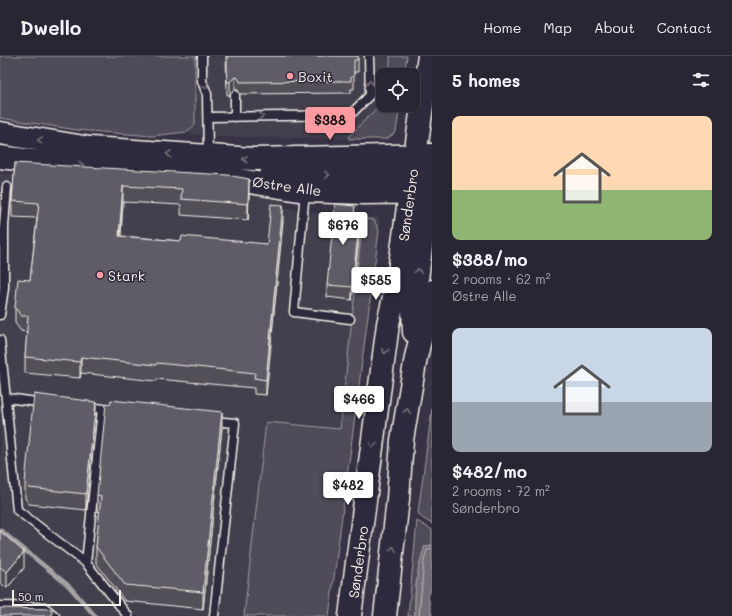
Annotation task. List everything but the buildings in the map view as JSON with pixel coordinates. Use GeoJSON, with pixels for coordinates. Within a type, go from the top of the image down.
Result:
{"type":"FeatureCollection","features":[{"type":"Feature","properties":{"kind":"street","name":"Sønderbro"},"geometry":{"type":"LineString","coordinates":[[350,616],[388,324],[419,177],[429,56]]}},
{"type":"Feature","properties":{"kind":"street","name":"Østre Alle"},"geometry":{"type":"LineString","coordinates":[[0,133],[205,165],[305,191],[419,177]]}},
{"type":"Feature","properties":{"kind":"street","name":"Østre Alle"},"geometry":{"type":"LineString","coordinates":[[0,157],[50,163],[205,165],[298,159],[419,177]]}},
{"type":"Feature","properties":{"kind":"street"},"geometry":{"type":"LineString","coordinates":[[416,357],[412,310],[419,177]]}},
{"type":"Feature","properties":{"kind":"street"},"geometry":{"type":"LineString","coordinates":[[385,616],[398,499],[402,440],[416,357],[432,291]]}},
{"type":"Feature","properties":{"kind":"street"},"geometry":{"type":"LineString","coordinates":[[359,550],[364,616]]}},
{"type":"Feature","properties":{"kind":"lane"},"geometry":{"type":"LineString","coordinates":[[202,56],[202,81],[207,94],[208,117],[205,165]]}},
{"type":"Feature","properties":{"kind":"lane"},"geometry":{"type":"LineString","coordinates":[[208,117],[350,115],[370,95],[369,56]]}},
{"type":"Feature","properties":{"kind":"lane"},"geometry":{"type":"LineString","coordinates":[[235,95],[235,117]]}},
{"type":"Feature","properties":{"kind":"lane"},"geometry":{"type":"LineString","coordinates":[[0,315],[4,288],[4,226],[6,187]]}},
{"type":"Feature","properties":{"kind":"lane"},"geometry":{"type":"LineString","coordinates":[[305,191],[294,312],[350,319]]}},
{"type":"Feature","properties":{"kind":"lane"},"geometry":{"type":"LineString","coordinates":[[0,340],[17,510],[86,563],[128,616]]}},
{"type":"Feature","properties":{"kind":"lane"},"geometry":{"type":"LineString","coordinates":[[7,398],[51,403]]}},
{"type":"Feature","properties":{"kind":"lane"},"geometry":{"type":"LineString","coordinates":[[73,406],[126,412]]}},
{"type":"Feature","properties":{"kind":"lane"},"geometry":{"type":"LineString","coordinates":[[86,563],[102,409]]}},
{"type":"Feature","properties":{"kind":"lane"},"geometry":{"type":"LineString","coordinates":[[204,420],[235,423],[214,616]]}},
{"type":"Feature","properties":{"kind":"lane"},"geometry":{"type":"LineString","coordinates":[[2,604],[44,607],[55,616]]}},
{"type":"Feature","properties":{"kind":"shaded area"},"geometry":{"type":"Polygon","coordinates":[[[0,56],[195,56],[195,125],[186,132],[152,136],[77,130],[0,118],[0,56]]]}},
{"type":"Feature","properties":{"kind":"shaded area"},"geometry":{"type":"Polygon","coordinates":[[[195,56],[407,56],[405,68],[376,68],[376,112],[399,112],[396,132],[387,139],[228,137],[193,135],[186,132],[195,125],[195,56]]]}},
{"type":"Feature","properties":{"kind":"shaded area"},"geometry":{"type":"Polygon","coordinates":[[[390,56],[407,56],[405,68],[390,68],[390,56]]]}},
{"type":"Feature","properties":{"kind":"shaded area"},"geometry":{"type":"Polygon","coordinates":[[[376,109],[376,112],[399,112],[396,132],[387,139],[349,139],[349,136],[376,109]]]}},
{"type":"Feature","properties":{"kind":"shaded area"},"geometry":{"type":"Polygon","coordinates":[[[0,173],[250,192],[285,199],[285,207],[308,213],[377,217],[380,222],[329,616],[0,616],[0,173]]]}},
{"type":"Feature","properties":{"kind":"shaded area"},"geometry":{"type":"Polygon","coordinates":[[[358,218],[374,220],[379,231],[329,616],[244,616],[266,422],[340,429],[362,228],[358,227],[358,218]]]}},
{"type":"Feature","properties":{"kind":"shaded area"},"geometry":{"type":"Polygon","coordinates":[[[432,409],[432,524],[422,518],[418,513],[432,409]]]}},
{"type":"Feature","properties":{"kind":"shaded area"},"geometry":{"type":"Polygon","coordinates":[[[417,521],[432,530],[432,545],[425,546],[420,563],[415,599],[415,616],[408,616],[417,521]]]}},
{"type":"Feature","properties":{"kind":"water"},"geometry":{"type":"Polygon","coordinates":[[[432,545],[432,586],[428,597],[432,616],[415,616],[415,599],[420,563],[425,546],[432,545]]]}},
{"type":"Feature","properties":{"kind":"waterway"},"geometry":{"type":"LineString","coordinates":[[0,530],[69,586],[95,616]]}},
{"type":"Feature","properties":{"kind":"place","name":"Boxit"},"geometry":{"type":"Point","coordinates":[290,76]}},
{"type":"Feature","properties":{"kind":"place","name":"Stark"},"geometry":{"type":"Point","coordinates":[100,275]}}]}
